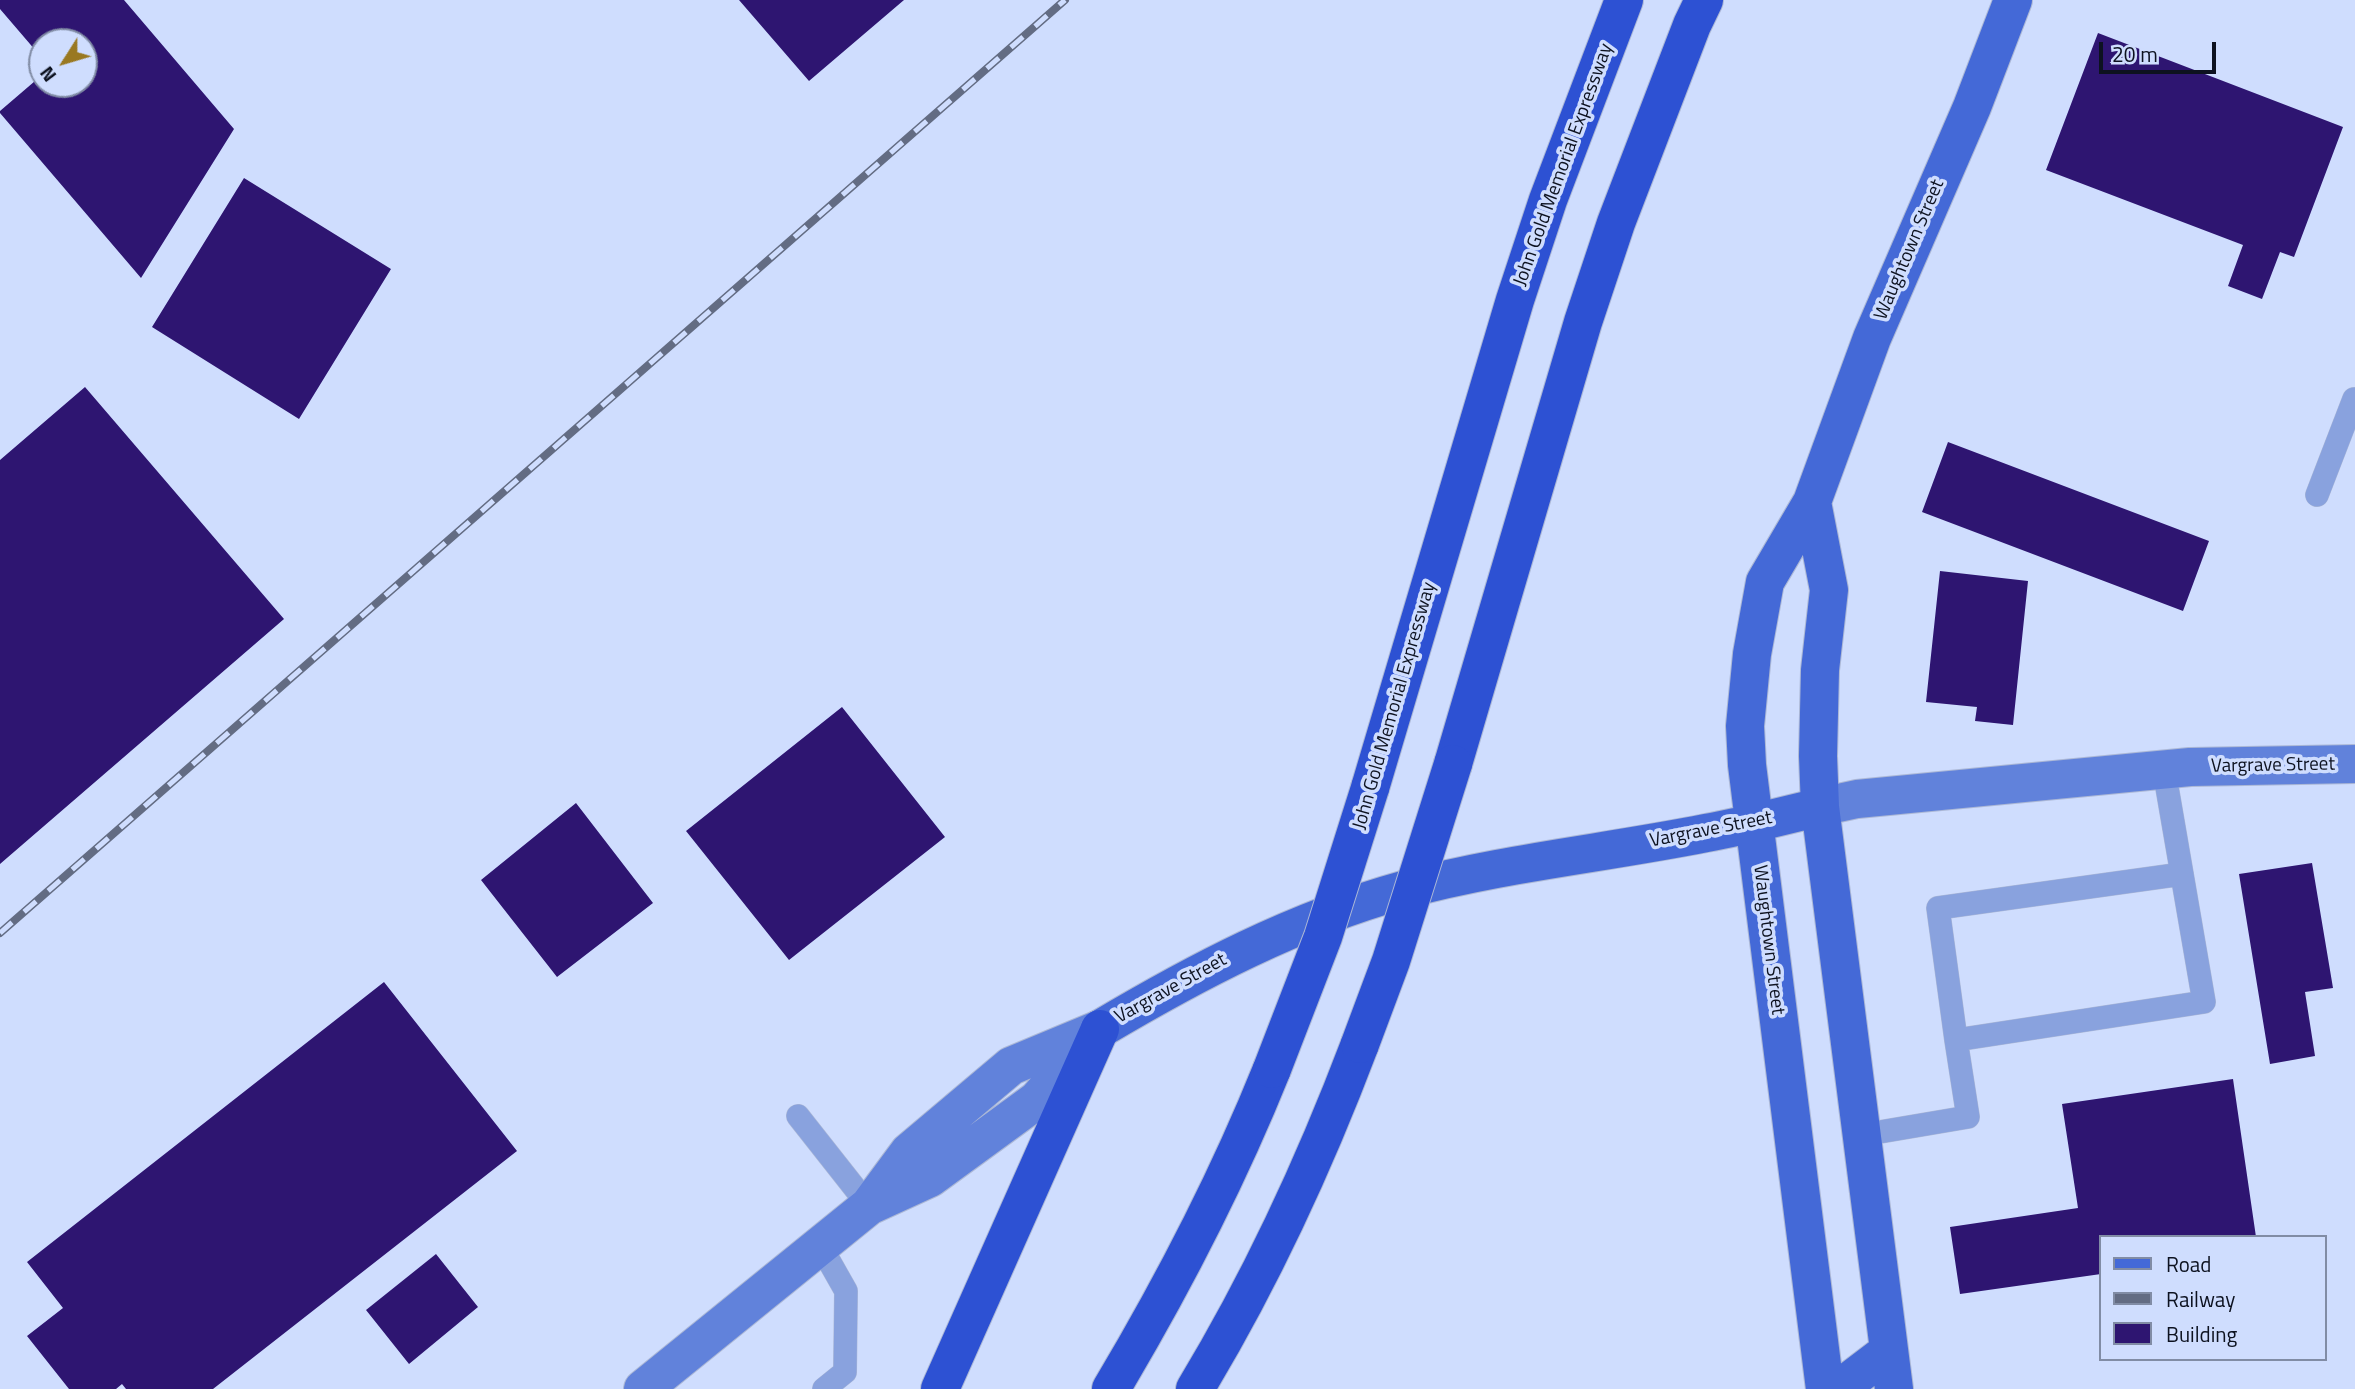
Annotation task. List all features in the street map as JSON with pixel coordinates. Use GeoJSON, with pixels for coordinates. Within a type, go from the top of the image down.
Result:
{"type":"FeatureCollection","features":[{"type":"Feature","properties":{"kind":"highway","name":"John Gold Memorial Expressway"},"geometry":{"type":"LineString","coordinates":[[1111,1389],[1199,1234],[1245,1138],[1323,937],[1519,288],[1548,200],[1624,0]]}},
{"type":"Feature","properties":{"kind":"highway"},"geometry":{"type":"LineString","coordinates":[[1195,1389],[1263,1267],[1310,1167],[1360,1044],[1399,936],[1587,310],[1647,138],[1704,0]]}},
{"type":"Feature","properties":{"kind":"highway"},"geometry":{"type":"LineString","coordinates":[[940,1389],[1100,1029]]}},
{"type":"Feature","properties":{"kind":"main road","name":"Waughtown Street"},"geometry":{"type":"LineString","coordinates":[[1825,1389],[1753,822],[1745,726],[1752,654],[1765,582],[1812,502],[1872,338],[1972,107],[2013,0]]}},
{"type":"Feature","properties":{"kind":"main road"},"geometry":{"type":"LineString","coordinates":[[1812,502],[1829,590],[1820,670],[1820,807],[1894,1389]]}},
{"type":"Feature","properties":{"kind":"main road","name":"Vargrave Street"},"geometry":{"type":"LineString","coordinates":[[1100,1029],[1170,987],[1227,958],[1331,914],[1402,891],[1460,876],[1707,833],[1820,807]]}},
{"type":"Feature","properties":{"kind":"main road"},"geometry":{"type":"LineString","coordinates":[[1839,1389],[1889,1351]]}},
{"type":"Feature","properties":{"kind":"street","name":"Vargrave Street"},"geometry":{"type":"LineString","coordinates":[[1820,807],[1857,799],[2190,767],[2355,764]]}},
{"type":"Feature","properties":{"kind":"street","name":"Vargrave Street"},"geometry":{"type":"LineString","coordinates":[[643,1389],[869,1206],[930,1178],[1037,1100],[1100,1029]]}},
{"type":"Feature","properties":{"kind":"lane"},"geometry":{"type":"LineString","coordinates":[[2317,495],[2354,399]]}},
{"type":"Feature","properties":{"kind":"lane"},"geometry":{"type":"LineString","coordinates":[[1956,1040],[2204,1002],[2164,770]]}},
{"type":"Feature","properties":{"kind":"lane"},"geometry":{"type":"LineString","coordinates":[[1862,1135],[1968,1117],[1938,908],[2182,874]]}},
{"type":"Feature","properties":{"kind":"lane"},"geometry":{"type":"LineString","coordinates":[[798,1116],[869,1206]]}},
{"type":"Feature","properties":{"kind":"lane"},"geometry":{"type":"LineString","coordinates":[[820,1245],[846,1291],[845,1371],[824,1389]]}},
{"type":"Feature","properties":{"kind":"building"},"geometry":{"type":"Polygon","coordinates":[[[0,0],[124,0],[234,129],[141,278],[0,113],[28,87],[28,98],[98,98],[98,28],[28,28],[28,42],[0,9],[0,0]]]}},
{"type":"Feature","properties":{"kind":"building"},"geometry":{"type":"Polygon","coordinates":[[[739,0],[904,0],[809,81],[739,0]]]}},
{"type":"Feature","properties":{"kind":"building"},"geometry":{"type":"Polygon","coordinates":[[[2098,33],[2343,127],[2294,257],[2280,252],[2262,299],[2228,286],[2243,245],[2046,170],[2098,33]]]}},
{"type":"Feature","properties":{"kind":"building"},"geometry":{"type":"Polygon","coordinates":[[[244,178],[391,269],[299,419],[152,327],[244,178]]]}},
{"type":"Feature","properties":{"kind":"building"},"geometry":{"type":"Polygon","coordinates":[[[85,387],[284,619],[0,864],[0,460],[85,387]]]}},
{"type":"Feature","properties":{"kind":"building"},"geometry":{"type":"Polygon","coordinates":[[[1948,442],[2209,541],[2183,611],[1922,512],[1948,442]]]}},
{"type":"Feature","properties":{"kind":"building"},"geometry":{"type":"Polygon","coordinates":[[[1940,571],[2028,581],[2013,725],[1975,721],[1977,707],[1926,702],[1940,571]]]}},
{"type":"Feature","properties":{"kind":"building"},"geometry":{"type":"Polygon","coordinates":[[[842,707],[945,837],[789,960],[686,831],[842,707]]]}},
{"type":"Feature","properties":{"kind":"building"},"geometry":{"type":"Polygon","coordinates":[[[576,803],[653,903],[557,977],[481,880],[576,803]]]}},
{"type":"Feature","properties":{"kind":"building"},"geometry":{"type":"Polygon","coordinates":[[[2312,863],[2333,988],[2305,992],[2315,1056],[2270,1064],[2239,874],[2312,863]]]}},
{"type":"Feature","properties":{"kind":"building"},"geometry":{"type":"Polygon","coordinates":[[[384,982],[517,1151],[213,1389],[126,1389],[122,1384],[116,1389],[69,1389],[27,1336],[63,1308],[27,1262],[384,982]]]}},
{"type":"Feature","properties":{"kind":"building"},"geometry":{"type":"Polygon","coordinates":[[[2233,1079],[2256,1235],[2100,1235],[2100,1274],[1960,1294],[1950,1227],[2078,1208],[2062,1104],[2233,1079]]]}},
{"type":"Feature","properties":{"kind":"building"},"geometry":{"type":"Polygon","coordinates":[[[436,1254],[478,1307],[409,1364],[366,1310],[436,1254]]]}},
{"type":"Feature","properties":{"kind":"railway"},"geometry":{"type":"LineString","coordinates":[[0,933],[1065,0]]}}]}
